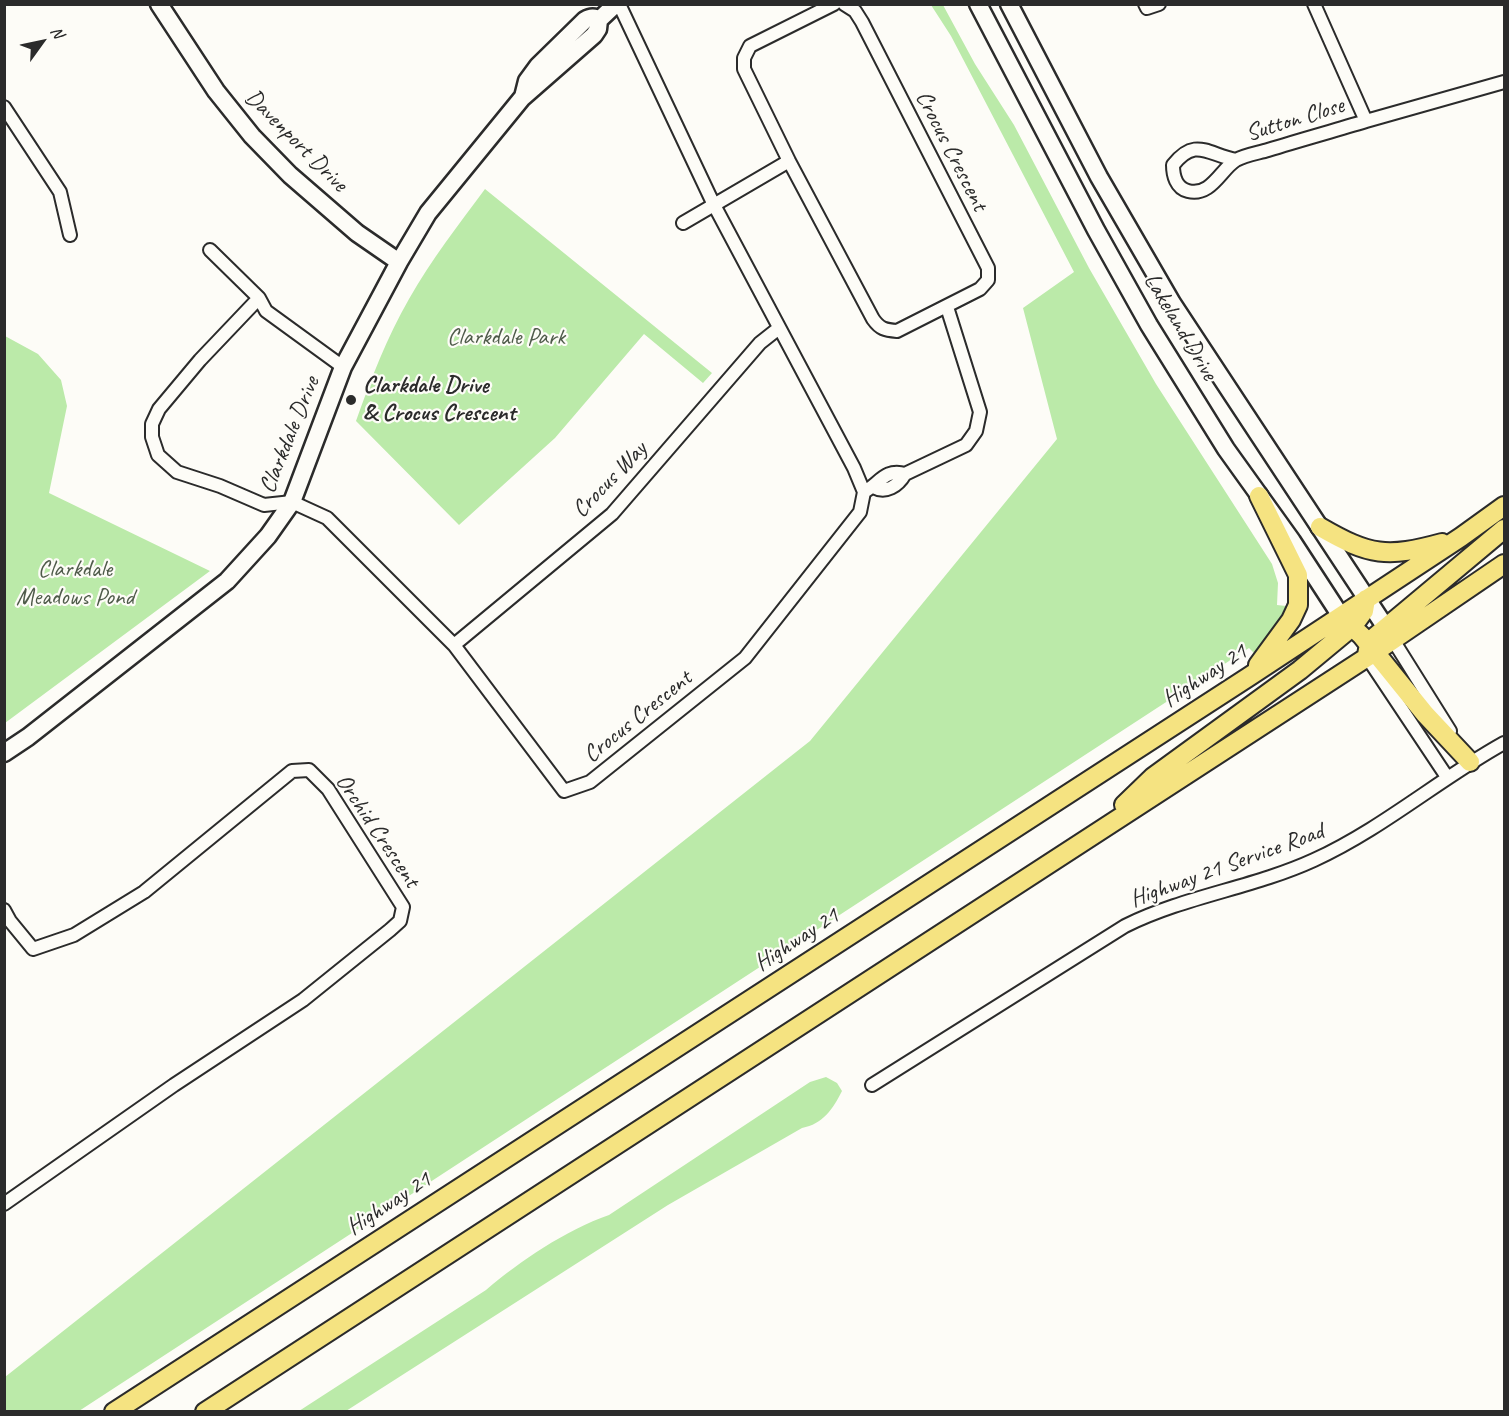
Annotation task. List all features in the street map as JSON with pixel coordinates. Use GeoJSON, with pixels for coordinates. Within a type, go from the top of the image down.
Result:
{"type":"FeatureCollection","features":[{"type":"Feature","properties":{"kind":"main road","name":"Davenport Drive"},"geometry":{"type":"LineString","coordinates":[[159,4],[216,92],[252,136],[290,175],[357,233],[399,262]]}},
{"type":"Feature","properties":{"kind":"main road","name":"Clarkdale Drive"},"geometry":{"type":"LineString","coordinates":[[4,753],[28,737],[226,581],[268,536],[292,502],[343,367],[428,213],[522,98],[594,35],[599,20],[618,4]]}},
{"type":"Feature","properties":{"kind":"main road","name":"Lakeland Drive"},"geometry":{"type":"LineString","coordinates":[[978,4],[1096,230],[1149,325],[1226,448],[1348,624]]}},
{"type":"Feature","properties":{"kind":"main road","name":"Lakeland Drive"},"geometry":{"type":"LineString","coordinates":[[1009,4],[1099,177],[1172,303],[1389,634]]}},
{"type":"Feature","properties":{"kind":"main road"},"geometry":{"type":"LineString","coordinates":[[1250,676],[1291,620],[1298,605],[1298,575],[1259,496]]}},
{"type":"Feature","properties":{"kind":"main road","name":"Highway 21"},"geometry":{"type":"LineString","coordinates":[[114,1412],[1250,676],[1348,624],[1366,599],[1504,506]]}},
{"type":"Feature","properties":{"kind":"main road"},"geometry":{"type":"LineString","coordinates":[[1320,527],[1356,547],[1389,554],[1412,551],[1461,537]]}},
{"type":"Feature","properties":{"kind":"main road"},"geometry":{"type":"LineString","coordinates":[[205,1412],[1097,832],[1371,651],[1504,529]]}},
{"type":"Feature","properties":{"kind":"main road"},"geometry":{"type":"LineString","coordinates":[[1389,634],[1504,564]]}},
{"type":"Feature","properties":{"kind":"main road"},"geometry":{"type":"LineString","coordinates":[[1097,832],[1153,777],[1300,670],[1348,624],[1425,714],[1470,762]]}},
{"type":"Feature","properties":{"kind":"street"},"geometry":{"type":"LineString","coordinates":[[618,4],[713,203],[854,468],[868,490],[887,474],[898,472],[904,474],[966,445],[976,431],[980,412],[947,307]]}},
{"type":"Feature","properties":{"kind":"street","name":"Crocus Crescent"},"geometry":{"type":"LineString","coordinates":[[834,4],[750,46],[744,58],[744,69],[789,161],[878,326],[884,330],[897,331],[980,289],[988,280],[987,268],[862,22],[855,11],[844,4]]}},
{"type":"Feature","properties":{"kind":"street"},"geometry":{"type":"LineString","coordinates":[[1145,4],[1147,8],[1159,4]]}},
{"type":"Feature","properties":{"kind":"street"},"geometry":{"type":"LineString","coordinates":[[1314,4],[1366,121]]}},
{"type":"Feature","properties":{"kind":"street","name":"Sutton Close"},"geometry":{"type":"LineString","coordinates":[[1236,160],[1193,149],[1184,152],[1173,165],[1173,171],[1180,187],[1188,192],[1197,191],[1214,184],[1236,160],[1504,82]]}},
{"type":"Feature","properties":{"kind":"street"},"geometry":{"type":"LineString","coordinates":[[4,107],[60,192],[70,235]]}},
{"type":"Feature","properties":{"kind":"street"},"geometry":{"type":"LineString","coordinates":[[683,223],[713,203],[789,161]]}},
{"type":"Feature","properties":{"kind":"street"},"geometry":{"type":"LineString","coordinates":[[210,250],[259,298],[266,311],[343,367]]}},
{"type":"Feature","properties":{"kind":"street"},"geometry":{"type":"LineString","coordinates":[[259,298],[168,397],[159,409],[153,424],[152,437],[158,455],[177,472],[220,486],[264,505],[292,502]]}},
{"type":"Feature","properties":{"kind":"street","name":"Crocus Way"},"geometry":{"type":"LineString","coordinates":[[454,645],[612,514],[760,343],[779,328]]}},
{"type":"Feature","properties":{"kind":"street","name":"Crocus Crescent"},"geometry":{"type":"LineString","coordinates":[[292,502],[327,518],[454,645],[564,791],[590,782],[745,658],[860,512],[868,490]]}},
{"type":"Feature","properties":{"kind":"street"},"geometry":{"type":"LineString","coordinates":[[1389,634],[1470,762]]}},
{"type":"Feature","properties":{"kind":"street"},"geometry":{"type":"LineString","coordinates":[[1371,651],[1447,777]]}},
{"type":"Feature","properties":{"kind":"street","name":"Highway 21 Service Road"},"geometry":{"type":"LineString","coordinates":[[872,1085],[1125,926],[1165,908],[1287,871],[1319,858],[1386,820],[1447,777],[1504,743]]}},
{"type":"Feature","properties":{"kind":"street","name":"Orchid Crescent"},"geometry":{"type":"LineString","coordinates":[[4,910],[33,949],[74,935],[144,892],[291,771],[309,770],[328,789],[403,907],[400,921],[303,1000],[174,1085],[4,1204]]}},
{"type":"Feature","properties":{"kind":"green space"},"geometry":{"type":"Polygon","coordinates":[[[931,5],[943,5],[975,64],[1014,125],[1089,268],[1156,384],[1272,564],[1278,583],[1277,605],[1286,606],[1288,611],[1264,648],[1255,654],[1249,648],[79,1411],[5,1412],[5,1377],[810,741],[1057,439],[1023,308],[1074,272],[951,36],[931,5]]]}},
{"type":"Feature","properties":{"kind":"green space","name":"Clarkdale Park"},"geometry":{"type":"Polygon","coordinates":[[[485,189],[712,373],[703,383],[644,334],[555,438],[459,525],[356,421],[380,358],[409,299],[436,256],[485,189]]]}},
{"type":"Feature","properties":{"kind":"green space","name":"Clarkdale Meadows Pond"},"geometry":{"type":"Polygon","coordinates":[[[5,336],[38,354],[61,380],[67,406],[49,493],[210,571],[5,723],[5,336]]]}},
{"type":"Feature","properties":{"kind":"green space"},"geometry":{"type":"Polygon","coordinates":[[[826,1077],[837,1083],[842,1091],[831,1110],[816,1123],[802,1128],[668,1205],[346,1411],[299,1411],[486,1290],[544,1247],[576,1229],[609,1215],[810,1082],[826,1077]]]}},
{"type":"Feature","properties":{"kind":"place","name":"Clarkdale Drive & Crocus Crescent"},"geometry":{"type":"Point","coordinates":[351,400]}}]}
